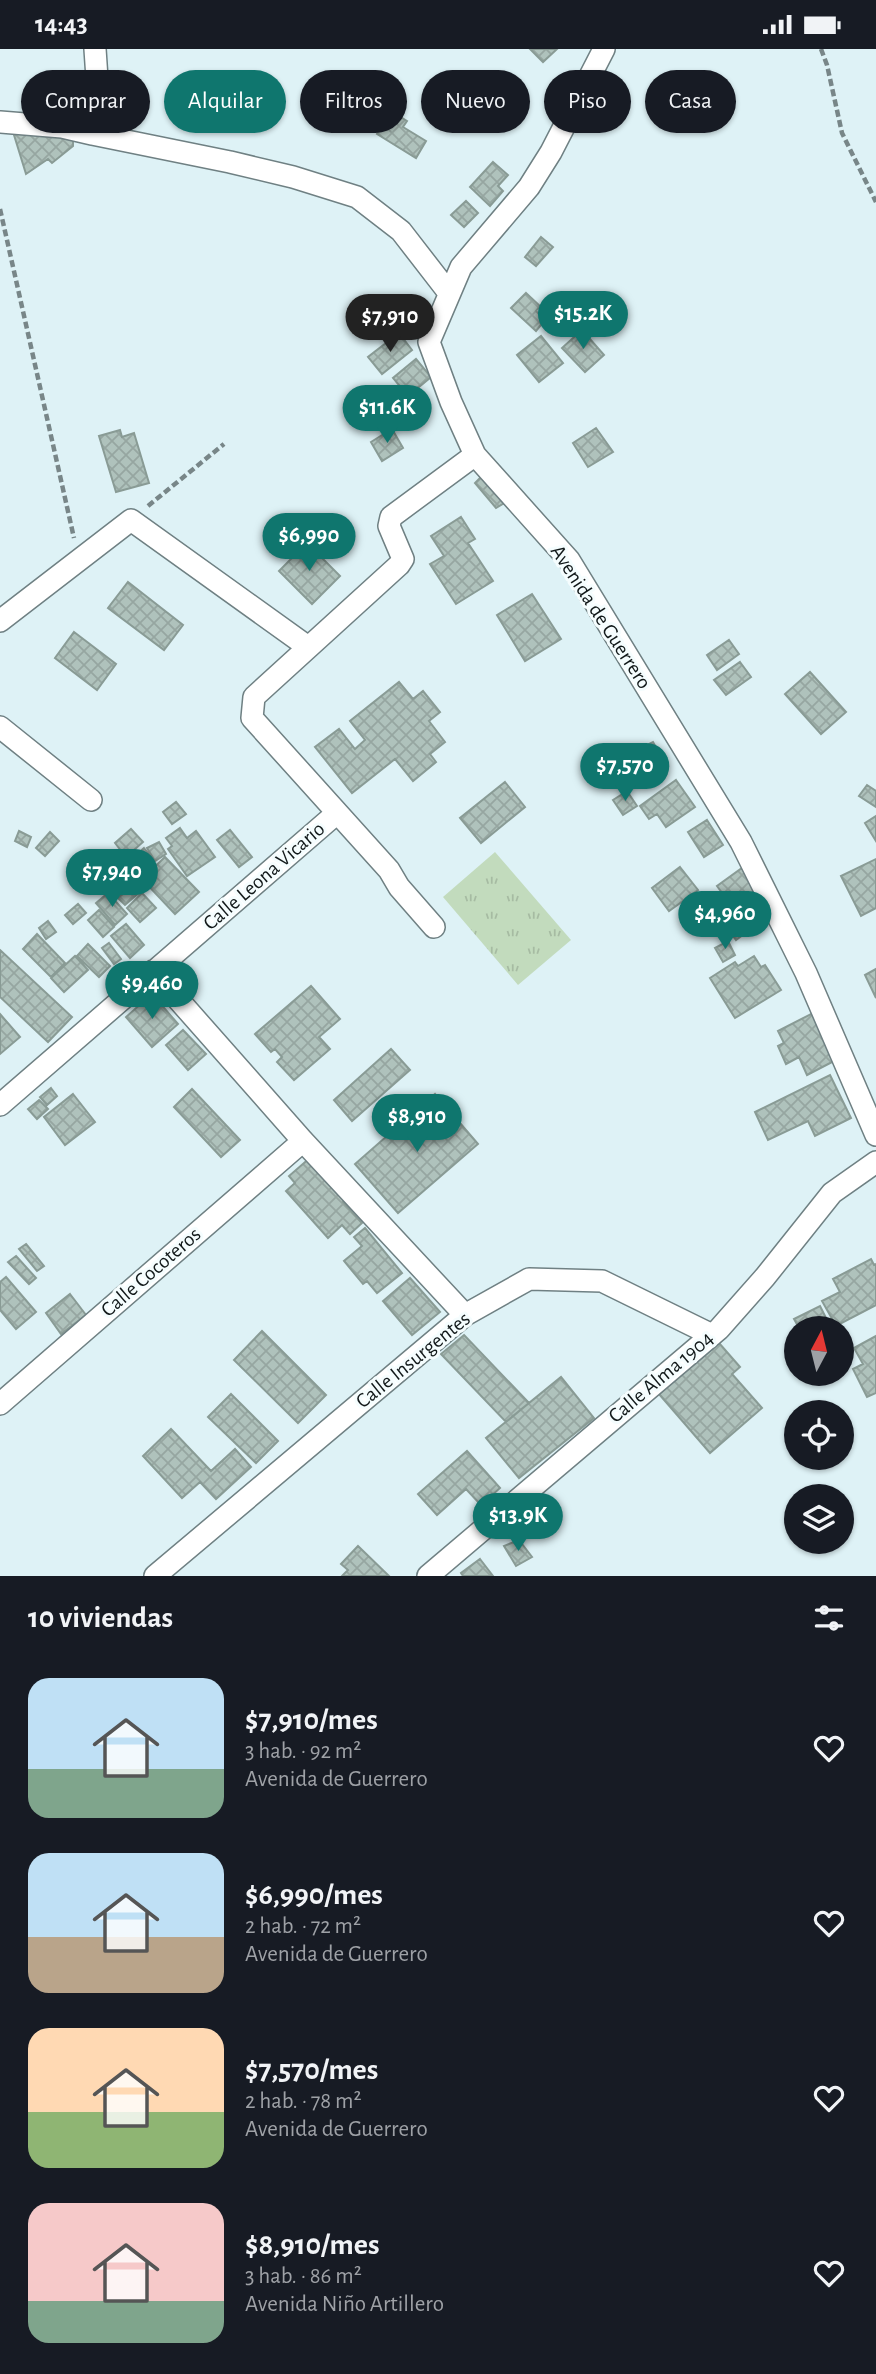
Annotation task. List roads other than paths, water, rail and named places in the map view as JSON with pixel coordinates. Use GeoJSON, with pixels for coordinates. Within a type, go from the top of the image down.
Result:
{"type":"FeatureCollection","features":[{"type":"Feature","properties":{"kind":"street"},"geometry":{"type":"LineString","coordinates":[[92,134],[98,93],[95,49]]}},
{"type":"Feature","properties":{"kind":"street","name":"Avenida de Guerrero"},"geometry":{"type":"LineString","coordinates":[[604,49],[551,152],[529,187],[461,267],[429,342],[451,403],[475,455],[569,560],[741,842],[806,973],[876,1135]]}},
{"type":"Feature","properties":{"kind":"street"},"geometry":{"type":"LineString","coordinates":[[0,122],[62,127],[230,162],[293,177],[356,197],[401,231],[449,293]]}},
{"type":"Feature","properties":{"kind":"street"},"geometry":{"type":"LineString","coordinates":[[434,927],[399,887],[389,870],[252,718],[254,697],[399,565],[402,559],[389,526],[391,517],[475,455]]}},
{"type":"Feature","properties":{"kind":"street"},"geometry":{"type":"LineString","coordinates":[[0,621],[131,520],[308,647]]}},
{"type":"Feature","properties":{"kind":"street"},"geometry":{"type":"LineString","coordinates":[[0,727],[91,800]]}},
{"type":"Feature","properties":{"kind":"street","name":"Calle Leona Vicario"},"geometry":{"type":"LineString","coordinates":[[0,1105],[337,813]]}},
{"type":"Feature","properties":{"kind":"street"},"geometry":{"type":"LineString","coordinates":[[153,971],[303,1141],[465,1315]]}},
{"type":"Feature","properties":{"kind":"street","name":"Calle Cocoteros"},"geometry":{"type":"LineString","coordinates":[[0,1404],[303,1141]]}},
{"type":"Feature","properties":{"kind":"street","name":"Calle Alma 1904"},"geometry":{"type":"LineString","coordinates":[[428,1576],[712,1335],[765,1277],[832,1193],[876,1162]]}},
{"type":"Feature","properties":{"kind":"street","name":"Calle Insurgentes"},"geometry":{"type":"LineString","coordinates":[[155,1576],[465,1315],[529,1279],[602,1281],[712,1335]]}}]}
